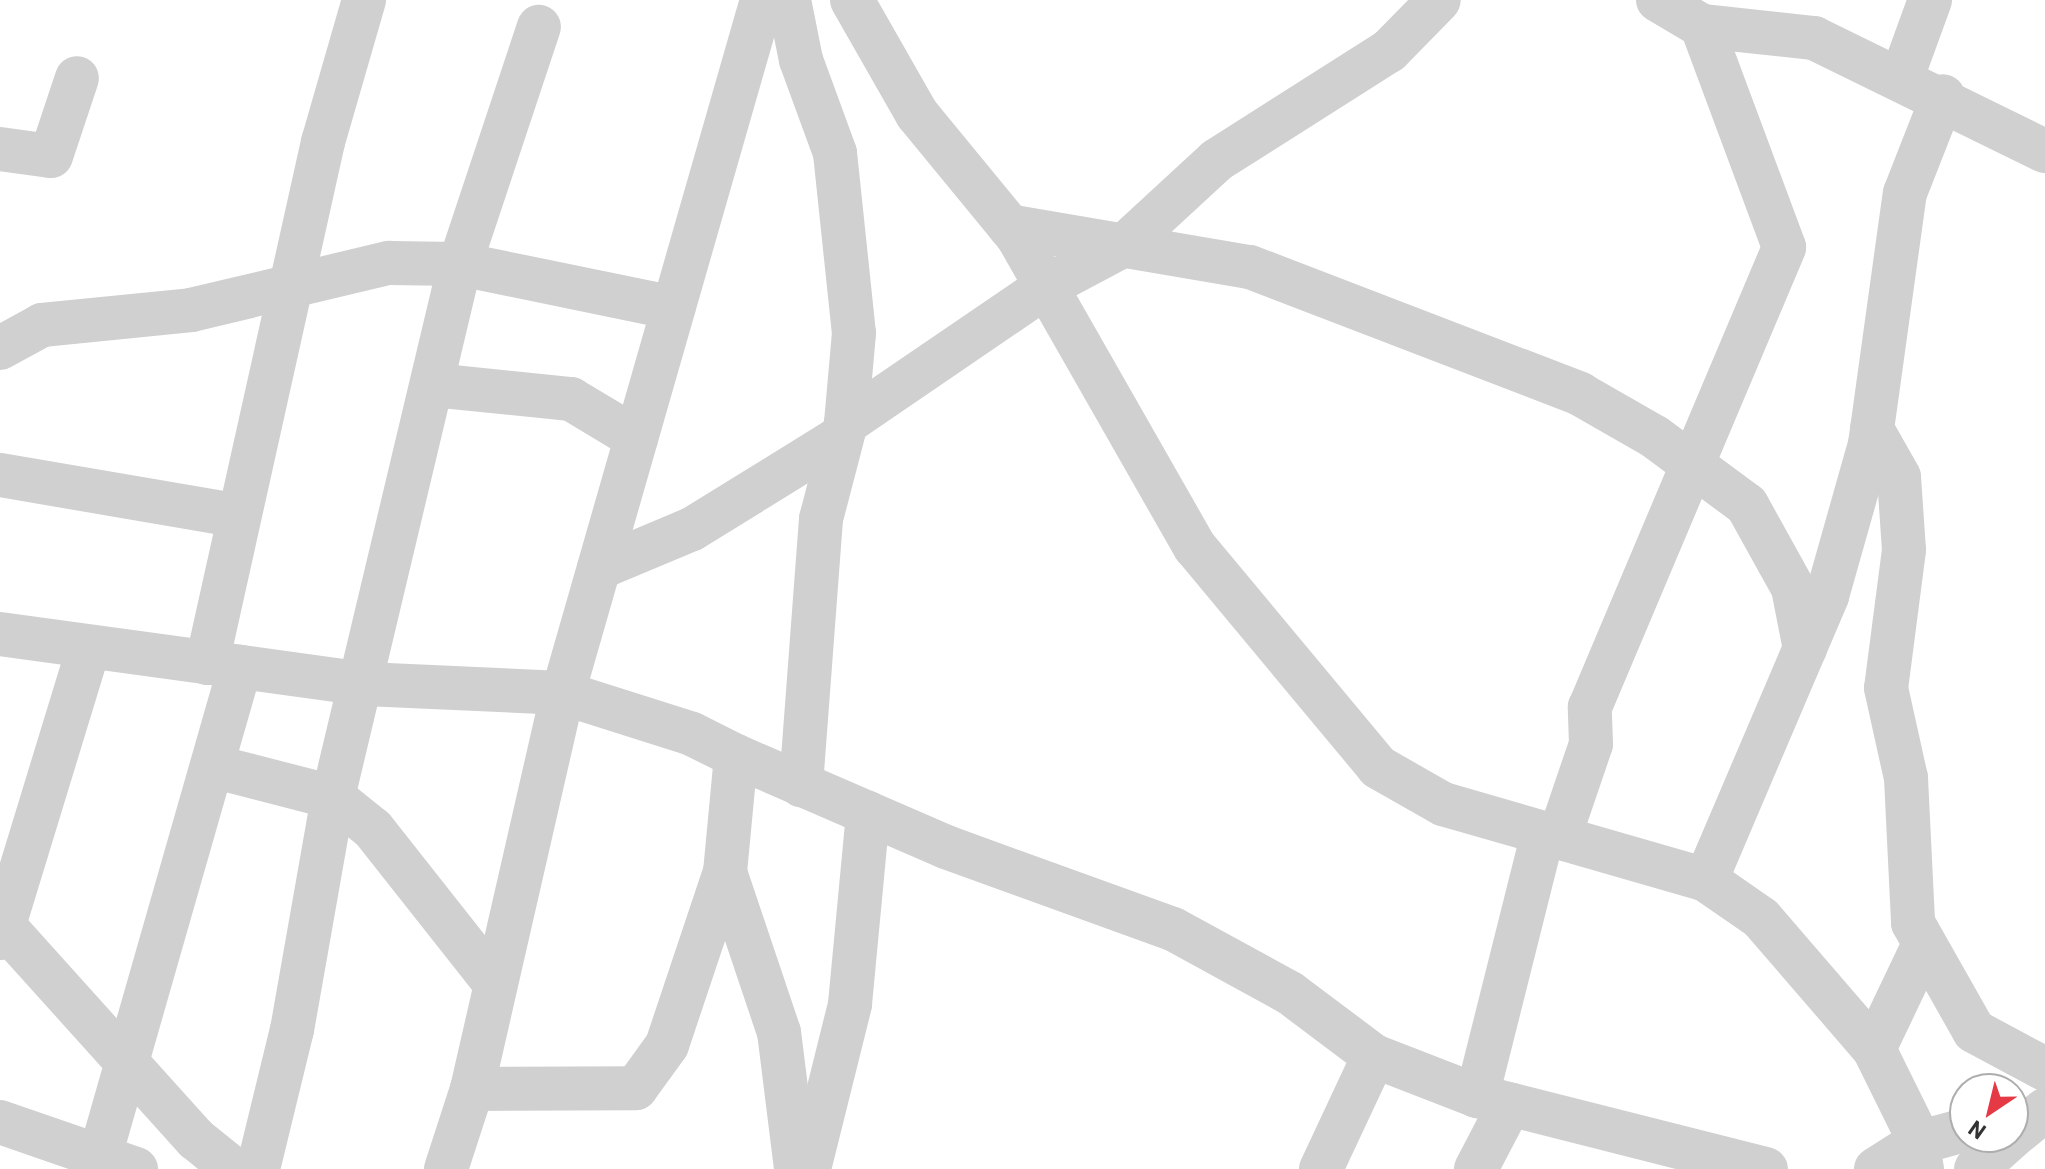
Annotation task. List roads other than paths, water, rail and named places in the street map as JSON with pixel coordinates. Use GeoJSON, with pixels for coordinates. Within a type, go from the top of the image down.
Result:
{"type":"FeatureCollection","features":[{"type":"Feature","properties":{"kind":"street"},"geometry":{"type":"LineString","coordinates":[[0,1122],[118,1163],[127,1062],[212,766],[239,516],[291,286],[364,0]]}},
{"type":"Feature","properties":{"kind":"street"},"geometry":{"type":"LineString","coordinates":[[446,1169],[472,1089],[494,982],[563,693],[762,0]]}},
{"type":"Feature","properties":{"kind":"street"},"geometry":{"type":"LineString","coordinates":[[789,0],[801,60],[835,153],[854,333],[844,430],[821,519],[801,785]]}},
{"type":"Feature","properties":{"kind":"street"},"geometry":{"type":"LineString","coordinates":[[852,0],[917,114],[1009,226],[1195,547],[1378,767],[1443,804],[1706,880],[1761,918],[1874,1049],[1920,1156]]}},
{"type":"Feature","properties":{"kind":"street"},"geometry":{"type":"LineString","coordinates":[[599,568],[692,529],[844,430],[1045,287],[1126,244],[1217,160],[1389,51],[1439,0]]}},
{"type":"Feature","properties":{"kind":"street"},"geometry":{"type":"LineString","coordinates":[[1658,0],[1702,26],[1814,38],[1943,96],[2045,151]]}},
{"type":"Feature","properties":{"kind":"street"},"geometry":{"type":"LineString","coordinates":[[1902,77],[1930,0]]}},
{"type":"Feature","properties":{"kind":"street"},"geometry":{"type":"LineString","coordinates":[[1476,1169],[1551,835],[1588,756],[1590,707],[1689,462],[1731,385],[1784,247],[1702,26]]}},
{"type":"Feature","properties":{"kind":"street"},"geometry":{"type":"LineString","coordinates":[[258,1169],[292,1030],[333,797],[365,684],[460,264],[539,27]]}},
{"type":"Feature","properties":{"kind":"street"},"geometry":{"type":"LineString","coordinates":[[0,149],[51,156],[77,78]]}},
{"type":"Feature","properties":{"kind":"street"},"geometry":{"type":"LineString","coordinates":[[1706,880],[1827,596],[1872,429],[1905,193],[1943,96]]}},
{"type":"Feature","properties":{"kind":"street"},"geometry":{"type":"LineString","coordinates":[[1009,226],[1250,267],[1492,357],[1580,394],[1689,462],[1747,505],[1793,588],[1805,649]]}},
{"type":"Feature","properties":{"kind":"street"},"geometry":{"type":"LineString","coordinates":[[0,348],[42,325],[191,310],[389,263],[460,264],[674,308]]}},
{"type":"Feature","properties":{"kind":"street"},"geometry":{"type":"LineString","coordinates":[[433,385],[571,399],[636,438]]}},
{"type":"Feature","properties":{"kind":"street"},"geometry":{"type":"LineString","coordinates":[[1872,429],[1899,477],[1904,550],[1886,688],[1906,778],[1913,923],[1974,1031],[2045,1069]]}},
{"type":"Feature","properties":{"kind":"street"},"geometry":{"type":"LineString","coordinates":[[0,475],[239,516]]}},
{"type":"Feature","properties":{"kind":"street"},"geometry":{"type":"LineString","coordinates":[[0,634],[88,651],[365,684],[563,693],[692,734],[868,813],[1173,929],[1290,993],[1374,1056],[1626,1153],[1743,1166]]}},
{"type":"Feature","properties":{"kind":"street"},"geometry":{"type":"LineString","coordinates":[[88,651],[2,932],[233,1169]]}},
{"type":"Feature","properties":{"kind":"street"},"geometry":{"type":"LineString","coordinates":[[472,1089],[636,1088],[667,1045],[725,872],[736,756]]}},
{"type":"Feature","properties":{"kind":"street"},"geometry":{"type":"LineString","coordinates":[[212,766],[333,797],[373,829],[494,982]]}},
{"type":"Feature","properties":{"kind":"street"},"geometry":{"type":"LineString","coordinates":[[809,1169],[850,1004],[868,813]]}},
{"type":"Feature","properties":{"kind":"street"},"geometry":{"type":"LineString","coordinates":[[725,872],[779,1032],[796,1169]]}},
{"type":"Feature","properties":{"kind":"street"},"geometry":{"type":"LineString","coordinates":[[1874,1049],[1924,944]]}},
{"type":"Feature","properties":{"kind":"street"},"geometry":{"type":"LineString","coordinates":[[689,986],[751,949]]}},
{"type":"Feature","properties":{"kind":"street"},"geometry":{"type":"LineString","coordinates":[[1321,1169],[1374,1056]]}},
{"type":"Feature","properties":{"kind":"street"},"geometry":{"type":"LineString","coordinates":[[2029,1122],[2045,1109]]}},
{"type":"Feature","properties":{"kind":"street"},"geometry":{"type":"LineString","coordinates":[[1876,1169],[1920,1156],[1949,1139]]}},
{"type":"Feature","properties":{"kind":"street"},"geometry":{"type":"LineString","coordinates":[[1976,1169],[1993,1153]]}}]}
